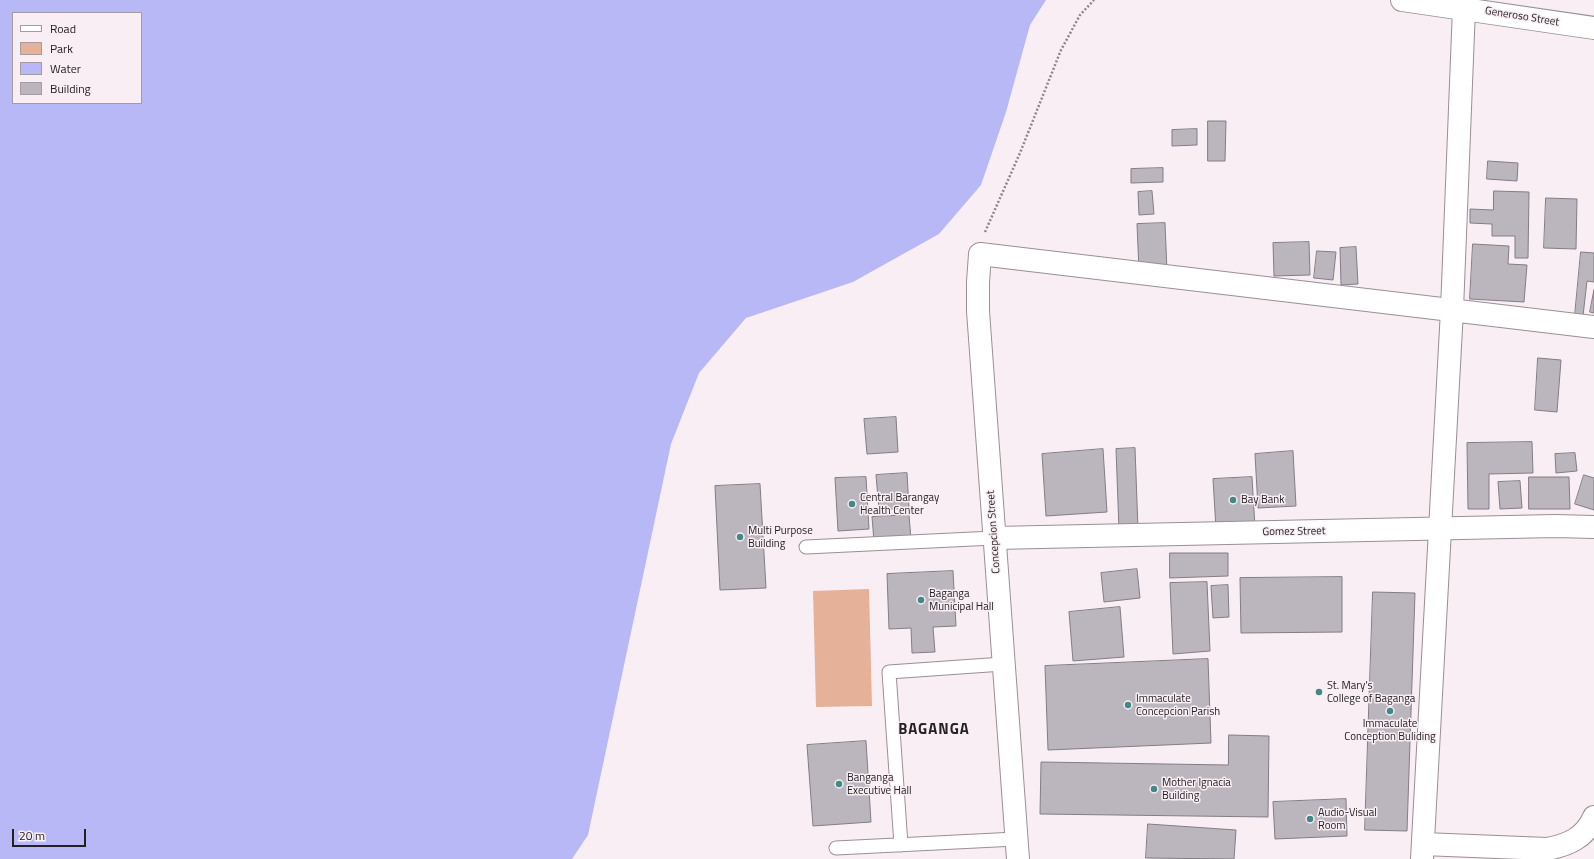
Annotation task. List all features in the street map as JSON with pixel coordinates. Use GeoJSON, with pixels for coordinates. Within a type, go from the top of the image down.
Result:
{"type":"FeatureCollection","features":[{"type":"Feature","properties":{"kind":"street","name":"Generoso Street"},"geometry":{"type":"LineString","coordinates":[[1402,0],[1594,28]]}},
{"type":"Feature","properties":{"kind":"street"},"geometry":{"type":"LineString","coordinates":[[1464,8],[1452,310],[1422,852],[1547,849],[1565,845],[1581,836],[1594,817]]}},
{"type":"Feature","properties":{"kind":"street"},"geometry":{"type":"LineString","coordinates":[[980,254],[1594,328]]}},
{"type":"Feature","properties":{"kind":"street","name":"Concepcion Street"},"geometry":{"type":"LineString","coordinates":[[980,254],[978,311],[1017,849]]}},
{"type":"Feature","properties":{"kind":"street","name":"Gomez Street"},"geometry":{"type":"LineString","coordinates":[[994,538],[1555,526],[1594,527]]}},
{"type":"Feature","properties":{"kind":"lane"},"geometry":{"type":"LineString","coordinates":[[806,547],[994,538]]}},
{"type":"Feature","properties":{"kind":"lane"},"geometry":{"type":"LineString","coordinates":[[901,844],[889,672],[1003,664]]}},
{"type":"Feature","properties":{"kind":"lane"},"geometry":{"type":"LineString","coordinates":[[836,848],[901,844],[1017,849]]}},
{"type":"Feature","properties":{"kind":"path"},"geometry":{"type":"LineString","coordinates":[[980,254],[986,228],[1020,153],[1061,50],[1080,15],[1094,0]]}},
{"type":"Feature","properties":{"kind":"green space"},"geometry":{"type":"Polygon","coordinates":[[[869,589],[872,706],[816,707],[813,591],[869,589]]]}},
{"type":"Feature","properties":{"kind":"water"},"geometry":{"type":"Polygon","coordinates":[[[0,0],[1046,0],[1030,25],[1006,112],[981,185],[939,234],[853,282],[746,318],[699,373],[671,444],[588,835],[572,859],[0,859],[0,0]]]}},
{"type":"Feature","properties":{"kind":"building"},"geometry":{"type":"Polygon","coordinates":[[[1208,121],[1226,121],[1225,161],[1208,161],[1208,121]]]}},
{"type":"Feature","properties":{"kind":"building"},"geometry":{"type":"Polygon","coordinates":[[[1197,129],[1197,145],[1172,146],[1172,130],[1197,129]]]}},
{"type":"Feature","properties":{"kind":"building"},"geometry":{"type":"Polygon","coordinates":[[[1488,161],[1518,163],[1517,181],[1487,179],[1488,161]]]}},
{"type":"Feature","properties":{"kind":"building"},"geometry":{"type":"Polygon","coordinates":[[[1163,168],[1163,182],[1131,183],[1131,169],[1163,168]]]}},
{"type":"Feature","properties":{"kind":"building"},"geometry":{"type":"Polygon","coordinates":[[[1152,191],[1154,214],[1139,215],[1138,192],[1152,191]]]}},
{"type":"Feature","properties":{"kind":"building"},"geometry":{"type":"Polygon","coordinates":[[[1494,191],[1529,192],[1528,258],[1515,258],[1515,236],[1492,236],[1492,224],[1470,223],[1470,209],[1493,210],[1494,191]]]}},
{"type":"Feature","properties":{"kind":"building"},"geometry":{"type":"Polygon","coordinates":[[[1546,198],[1577,199],[1576,249],[1544,248],[1546,198]]]}},
{"type":"Feature","properties":{"kind":"building"},"geometry":{"type":"Polygon","coordinates":[[[1165,223],[1167,271],[1139,271],[1137,224],[1165,223]]]}},
{"type":"Feature","properties":{"kind":"building"},"geometry":{"type":"Polygon","coordinates":[[[1309,242],[1310,275],[1274,276],[1273,243],[1309,242]]]}},
{"type":"Feature","properties":{"kind":"building"},"geometry":{"type":"Polygon","coordinates":[[[1473,244],[1509,246],[1508,264],[1527,265],[1524,302],[1470,299],[1473,244]]]}},
{"type":"Feature","properties":{"kind":"building"},"geometry":{"type":"Polygon","coordinates":[[[1356,247],[1358,284],[1341,285],[1340,248],[1356,247]]]}},
{"type":"Feature","properties":{"kind":"building"},"geometry":{"type":"Polygon","coordinates":[[[1317,251],[1336,252],[1333,280],[1314,278],[1317,251]]]}},
{"type":"Feature","properties":{"kind":"building"},"geometry":{"type":"Polygon","coordinates":[[[1581,252],[1594,253],[1594,282],[1587,281],[1583,316],[1575,315],[1581,252]]]}},
{"type":"Feature","properties":{"kind":"building"},"geometry":{"type":"Polygon","coordinates":[[[1594,290],[1594,313],[1590,312],[1594,290]]]}},
{"type":"Feature","properties":{"kind":"building"},"geometry":{"type":"Polygon","coordinates":[[[1538,358],[1561,360],[1557,412],[1535,410],[1538,358]]]}},
{"type":"Feature","properties":{"kind":"building"},"geometry":{"type":"Polygon","coordinates":[[[896,417],[898,452],[867,454],[864,419],[896,417]]]}},
{"type":"Feature","properties":{"kind":"building"},"geometry":{"type":"Polygon","coordinates":[[[1532,442],[1533,473],[1489,474],[1489,509],[1468,509],[1467,443],[1532,442]]]}},
{"type":"Feature","properties":{"kind":"building"},"geometry":{"type":"Polygon","coordinates":[[[1135,448],[1138,529],[1119,530],[1116,449],[1135,448]]]}},
{"type":"Feature","properties":{"kind":"building"},"geometry":{"type":"Polygon","coordinates":[[[1103,449],[1107,512],[1046,516],[1042,454],[1103,449]]]}},
{"type":"Feature","properties":{"kind":"building"},"geometry":{"type":"Polygon","coordinates":[[[1293,451],[1296,506],[1258,508],[1255,454],[1293,451]]]}},
{"type":"Feature","properties":{"kind":"building"},"geometry":{"type":"Polygon","coordinates":[[[1575,453],[1577,471],[1556,473],[1555,454],[1575,453]]]}},
{"type":"Feature","properties":{"kind":"building"},"geometry":{"type":"Polygon","coordinates":[[[907,473],[909,508],[879,510],[876,475],[907,473]]]}},
{"type":"Feature","properties":{"kind":"building"},"geometry":{"type":"Polygon","coordinates":[[[1584,475],[1594,478],[1594,510],[1575,504],[1584,475]]]}},
{"type":"Feature","properties":{"kind":"building","name":"Central Barangay Health Center"},"geometry":{"type":"Polygon","coordinates":[[[866,477],[869,529],[838,531],[835,478],[866,477]]]}},
{"type":"Feature","properties":{"kind":"building"},"geometry":{"type":"Polygon","coordinates":[[[1252,477],[1255,527],[1216,529],[1213,479],[1252,477]]]}},
{"type":"Feature","properties":{"kind":"building"},"geometry":{"type":"Polygon","coordinates":[[[1529,477],[1569,477],[1570,509],[1529,509],[1529,477]]]}},
{"type":"Feature","properties":{"kind":"building"},"geometry":{"type":"Polygon","coordinates":[[[1520,481],[1522,508],[1500,509],[1498,482],[1520,481]]]}},
{"type":"Feature","properties":{"kind":"building","name":"Multi Purpose Building"},"geometry":{"type":"Polygon","coordinates":[[[760,484],[766,588],[720,590],[715,486],[760,484]]]}},
{"type":"Feature","properties":{"kind":"building"},"geometry":{"type":"Polygon","coordinates":[[[909,515],[911,539],[874,541],[872,517],[909,515]]]}},
{"type":"Feature","properties":{"kind":"building"},"geometry":{"type":"Polygon","coordinates":[[[1170,553],[1228,553],[1228,576],[1170,578],[1170,553]]]}},
{"type":"Feature","properties":{"kind":"building"},"geometry":{"type":"Polygon","coordinates":[[[1137,569],[1140,598],[1104,602],[1101,573],[1137,569]]]}},
{"type":"Feature","properties":{"kind":"building","name":"Baganga Municipal Hall"},"geometry":{"type":"Polygon","coordinates":[[[953,571],[956,626],[933,627],[935,652],[912,653],[911,628],[889,629],[887,574],[953,571]]]}},
{"type":"Feature","properties":{"kind":"building"},"geometry":{"type":"Polygon","coordinates":[[[1342,577],[1342,632],[1241,633],[1240,578],[1342,577]]]}},
{"type":"Feature","properties":{"kind":"building"},"geometry":{"type":"Polygon","coordinates":[[[1207,582],[1210,651],[1173,654],[1170,583],[1207,582]]]}},
{"type":"Feature","properties":{"kind":"building"},"geometry":{"type":"Polygon","coordinates":[[[1228,585],[1229,617],[1213,618],[1211,586],[1228,585]]]}},
{"type":"Feature","properties":{"kind":"building","name":"Immaculate Conception Buliding"},"geometry":{"type":"Polygon","coordinates":[[[1373,592],[1415,593],[1407,831],[1365,830],[1373,592]]]}},
{"type":"Feature","properties":{"kind":"building"},"geometry":{"type":"Polygon","coordinates":[[[1120,607],[1124,657],[1073,661],[1069,612],[1120,607]]]}},
{"type":"Feature","properties":{"kind":"building","name":"Immaculate Concepcion Parish"},"geometry":{"type":"Polygon","coordinates":[[[1208,659],[1211,743],[1048,750],[1045,666],[1208,659]]]}},
{"type":"Feature","properties":{"kind":"building","name":"Mother Ignacia Building"},"geometry":{"type":"Polygon","coordinates":[[[1229,735],[1269,736],[1268,817],[1040,814],[1041,762],[1228,765],[1229,735]]]}},
{"type":"Feature","properties":{"kind":"building","name":"Banganga Executive Hall"},"geometry":{"type":"Polygon","coordinates":[[[866,741],[871,822],[813,826],[807,745],[866,741]]]}},
{"type":"Feature","properties":{"kind":"building","name":"Audio-Visual Room"},"geometry":{"type":"Polygon","coordinates":[[[1346,799],[1347,836],[1275,839],[1273,802],[1346,799]]]}},
{"type":"Feature","properties":{"kind":"building"},"geometry":{"type":"Polygon","coordinates":[[[1148,824],[1236,830],[1234,859],[1146,858],[1148,824]]]}},
{"type":"Feature","properties":{"kind":"place","name":"Bay Bank"},"geometry":{"type":"Point","coordinates":[1233,500]}},
{"type":"Feature","properties":{"kind":"place","name":"Central Barangay Health Center"},"geometry":{"type":"Point","coordinates":[852,504]}},
{"type":"Feature","properties":{"kind":"place","name":"Multi Purpose Building"},"geometry":{"type":"Point","coordinates":[740,537]}},
{"type":"Feature","properties":{"kind":"place","name":"Baganga Municipal Hall"},"geometry":{"type":"Point","coordinates":[921,600]}},
{"type":"Feature","properties":{"kind":"place","name":"St. Mary's College of Baganga"},"geometry":{"type":"Point","coordinates":[1319,692]}},
{"type":"Feature","properties":{"kind":"place","name":"Immaculate Concepcion Parish"},"geometry":{"type":"Point","coordinates":[1128,705]}},
{"type":"Feature","properties":{"kind":"place","name":"Immaculate Conception Buliding"},"geometry":{"type":"Point","coordinates":[1390,711]}},
{"type":"Feature","properties":{"kind":"place","name":"Banganga Executive Hall"},"geometry":{"type":"Point","coordinates":[839,784]}},
{"type":"Feature","properties":{"kind":"place","name":"Mother Ignacia Building"},"geometry":{"type":"Point","coordinates":[1154,789]}},
{"type":"Feature","properties":{"kind":"place","name":"Audio-Visual Room"},"geometry":{"type":"Point","coordinates":[1310,819]}},
{"type":"Feature","properties":{"kind":"district","name":"BAGANGA"},"geometry":{"type":"Point","coordinates":[934,730]}}]}
